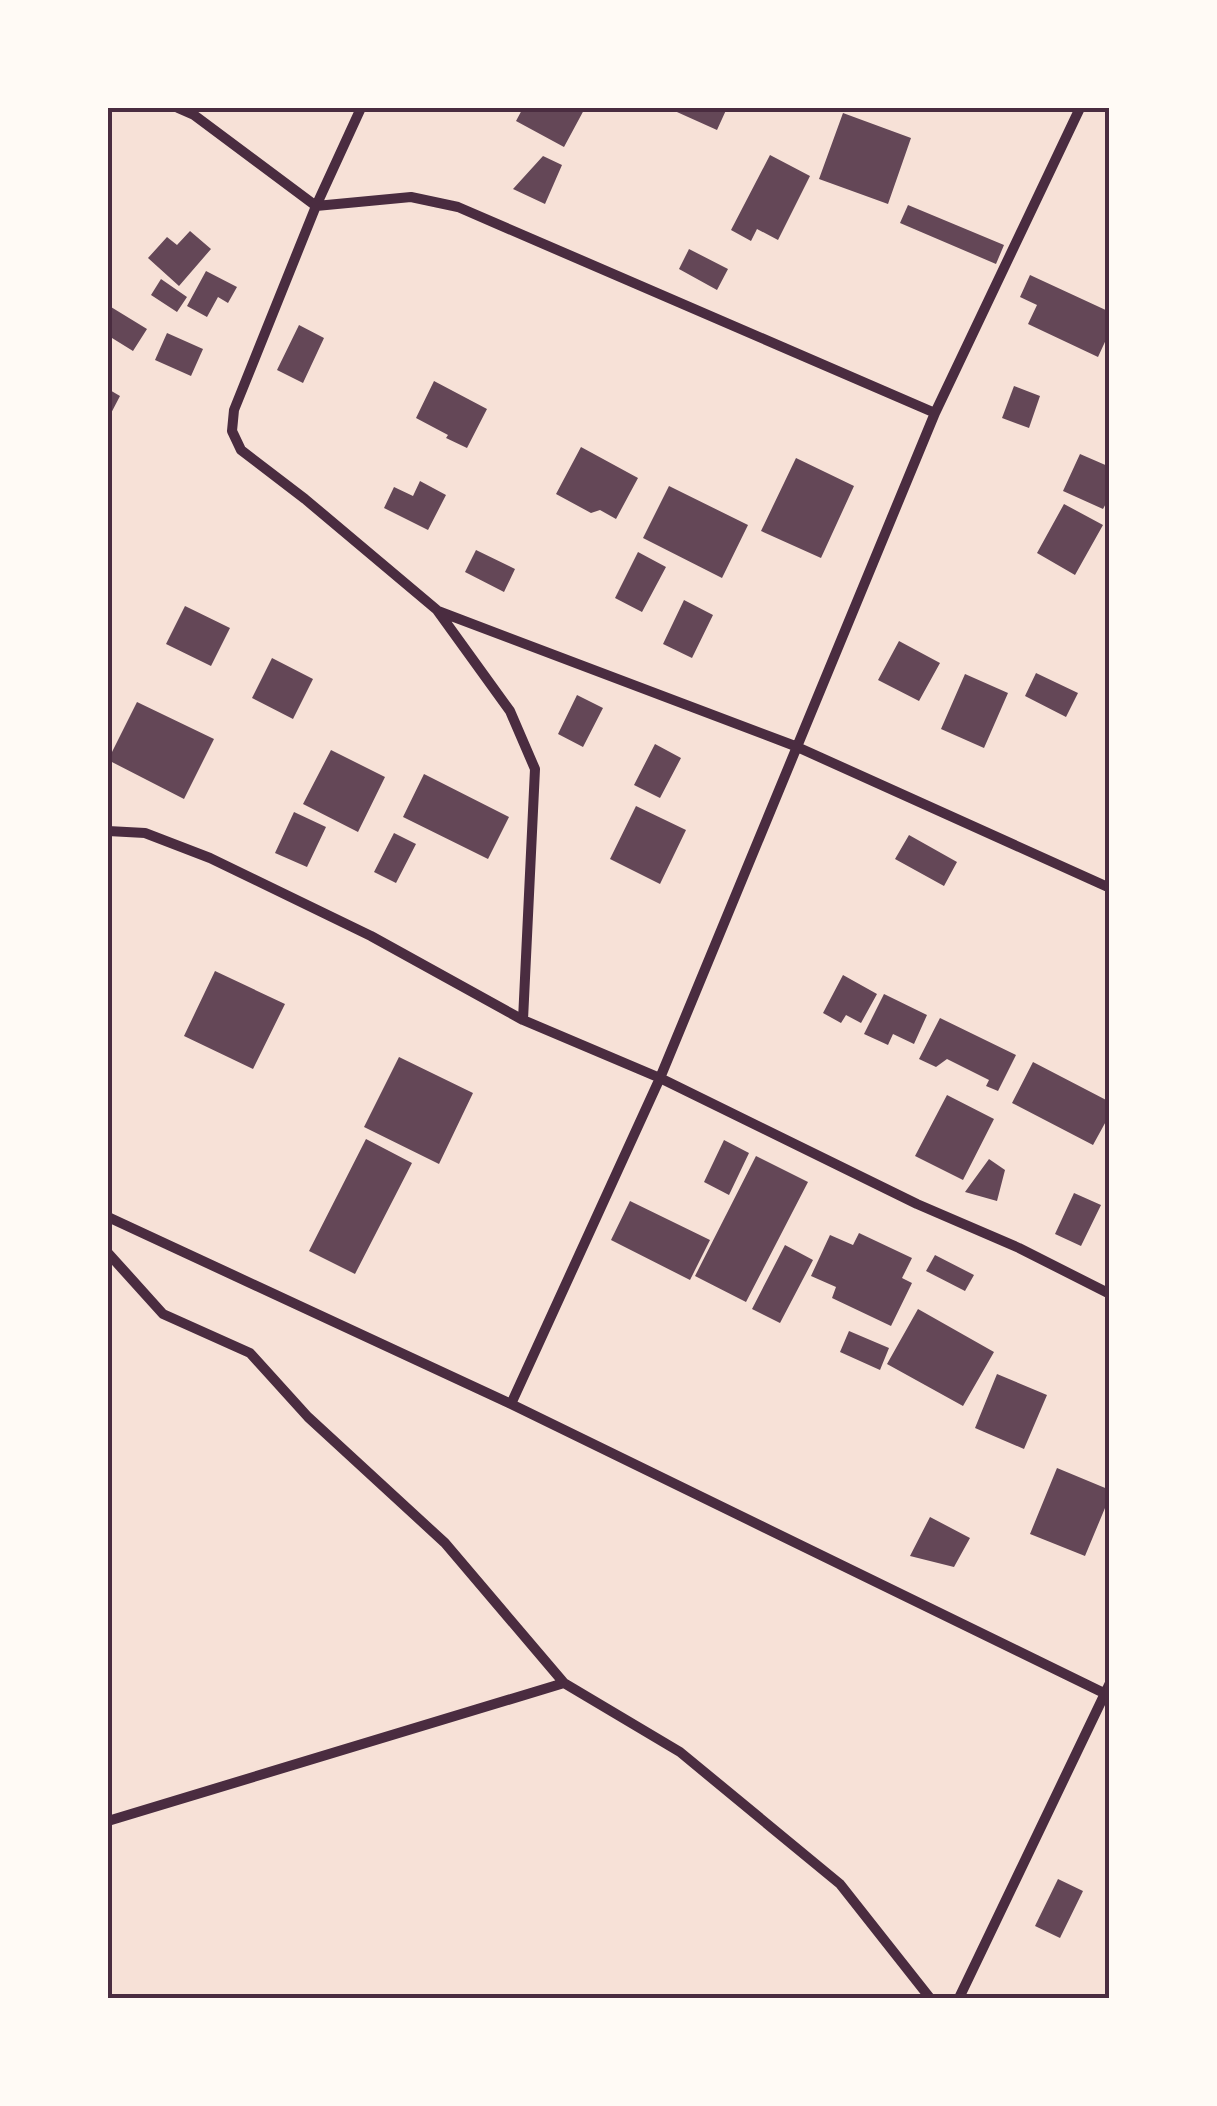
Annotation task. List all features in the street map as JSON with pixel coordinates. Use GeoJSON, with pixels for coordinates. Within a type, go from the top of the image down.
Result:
{"type":"FeatureCollection","features":[{"type":"Feature","properties":{"kind":"street"},"geometry":{"type":"LineString","coordinates":[[178,108],[194,115],[316,206],[412,197],[458,207],[936,413]]}},
{"type":"Feature","properties":{"kind":"street"},"geometry":{"type":"LineString","coordinates":[[361,108],[316,206],[234,410],[232,432],[241,450],[437,610],[510,711],[536,769],[522,1020]]}},
{"type":"Feature","properties":{"kind":"street"},"geometry":{"type":"LineString","coordinates":[[511,1404],[660,1078],[936,413],[1080,108]]}},
{"type":"Feature","properties":{"kind":"street"},"geometry":{"type":"LineString","coordinates":[[437,610],[796,746],[1110,888]]}},
{"type":"Feature","properties":{"kind":"street"},"geometry":{"type":"LineString","coordinates":[[108,831],[145,833],[210,858],[371,936],[522,1020],[660,1078],[1110,1294]]}},
{"type":"Feature","properties":{"kind":"street"},"geometry":{"type":"LineString","coordinates":[[108,1217],[511,1404],[1108,1690],[959,1998]]}},
{"type":"Feature","properties":{"kind":"street"},"geometry":{"type":"LineString","coordinates":[[108,1253],[162,1314],[250,1353],[308,1417],[446,1543],[564,1683],[680,1752],[840,1884],[930,1998]]}},
{"type":"Feature","properties":{"kind":"street"},"geometry":{"type":"LineString","coordinates":[[108,1821],[564,1683]]}},
{"type":"Feature","properties":{"kind":"building"},"geometry":{"type":"Polygon","coordinates":[[[523,108],[585,108],[564,147],[516,121],[523,108]]]}},
{"type":"Feature","properties":{"kind":"building"},"geometry":{"type":"Polygon","coordinates":[[[668,108],[727,108],[717,130],[668,108]]]}},
{"type":"Feature","properties":{"kind":"building"},"geometry":{"type":"Polygon","coordinates":[[[843,113],[911,138],[888,204],[819,179],[843,113]]]}},
{"type":"Feature","properties":{"kind":"building"},"geometry":{"type":"Polygon","coordinates":[[[770,155],[810,176],[778,240],[757,229],[751,241],[731,230],[770,155]]]}},
{"type":"Feature","properties":{"kind":"building"},"geometry":{"type":"Polygon","coordinates":[[[543,156],[562,165],[545,204],[513,189],[543,156]]]}},
{"type":"Feature","properties":{"kind":"building"},"geometry":{"type":"Polygon","coordinates":[[[908,205],[1004,245],[996,264],[900,223],[908,205]]]}},
{"type":"Feature","properties":{"kind":"building"},"geometry":{"type":"Polygon","coordinates":[[[190,231],[211,249],[179,286],[148,258],[167,237],[177,245],[190,231]]]}},
{"type":"Feature","properties":{"kind":"building"},"geometry":{"type":"Polygon","coordinates":[[[689,249],[728,269],[717,290],[679,269],[689,249]]]}},
{"type":"Feature","properties":{"kind":"building"},"geometry":{"type":"Polygon","coordinates":[[[206,271],[237,287],[228,303],[218,297],[207,317],[187,306],[206,271]]]}},
{"type":"Feature","properties":{"kind":"building"},"geometry":{"type":"Polygon","coordinates":[[[1030,275],[1110,312],[1110,331],[1098,357],[1028,324],[1037,305],[1020,297],[1030,275]]]}},
{"type":"Feature","properties":{"kind":"building"},"geometry":{"type":"Polygon","coordinates":[[[161,279],[187,297],[177,312],[151,295],[161,279]]]}},
{"type":"Feature","properties":{"kind":"building"},"geometry":{"type":"Polygon","coordinates":[[[111,307],[147,329],[133,351],[112,338],[108,342],[111,307]]]}},
{"type":"Feature","properties":{"kind":"building"},"geometry":{"type":"Polygon","coordinates":[[[299,325],[324,338],[303,383],[277,370],[299,325]]]}},
{"type":"Feature","properties":{"kind":"building"},"geometry":{"type":"Polygon","coordinates":[[[167,333],[203,349],[191,376],[155,360],[167,333]]]}},
{"type":"Feature","properties":{"kind":"building"},"geometry":{"type":"Polygon","coordinates":[[[434,381],[487,409],[467,448],[416,418],[434,381]]]}},
{"type":"Feature","properties":{"kind":"building"},"geometry":{"type":"Polygon","coordinates":[[[1014,386],[1040,396],[1029,428],[1002,418],[1014,386]]]}},
{"type":"Feature","properties":{"kind":"building"},"geometry":{"type":"Polygon","coordinates":[[[108,389],[120,396],[108,419],[108,389]]]}},
{"type":"Feature","properties":{"kind":"building"},"geometry":{"type":"Polygon","coordinates":[[[581,447],[638,478],[616,519],[600,510],[591,513],[556,494],[581,447]]]}},
{"type":"Feature","properties":{"kind":"building"},"geometry":{"type":"Polygon","coordinates":[[[1080,454],[1110,467],[1110,496],[1103,509],[1063,491],[1080,454]]]}},
{"type":"Feature","properties":{"kind":"building"},"geometry":{"type":"Polygon","coordinates":[[[796,458],[854,486],[821,558],[761,531],[796,458]]]}},
{"type":"Feature","properties":{"kind":"building"},"geometry":{"type":"Polygon","coordinates":[[[420,481],[446,495],[428,530],[384,508],[394,487],[413,496],[420,481]]]}},
{"type":"Feature","properties":{"kind":"building"},"geometry":{"type":"Polygon","coordinates":[[[669,486],[748,525],[722,578],[643,538],[669,486]]]}},
{"type":"Feature","properties":{"kind":"building"},"geometry":{"type":"Polygon","coordinates":[[[1064,504],[1103,525],[1075,575],[1037,553],[1064,504]]]}},
{"type":"Feature","properties":{"kind":"building"},"geometry":{"type":"Polygon","coordinates":[[[476,550],[515,569],[504,592],[465,572],[476,550]]]}},
{"type":"Feature","properties":{"kind":"building"},"geometry":{"type":"Polygon","coordinates":[[[638,552],[666,567],[642,612],[615,598],[638,552]]]}},
{"type":"Feature","properties":{"kind":"building"},"geometry":{"type":"Polygon","coordinates":[[[684,600],[713,615],[692,658],[663,644],[684,600]]]}},
{"type":"Feature","properties":{"kind":"building"},"geometry":{"type":"Polygon","coordinates":[[[185,606],[230,628],[211,666],[166,644],[185,606]]]}},
{"type":"Feature","properties":{"kind":"building"},"geometry":{"type":"Polygon","coordinates":[[[899,641],[940,663],[919,701],[878,680],[899,641]]]}},
{"type":"Feature","properties":{"kind":"building"},"geometry":{"type":"Polygon","coordinates":[[[272,658],[313,679],[293,719],[252,698],[272,658]]]}},
{"type":"Feature","properties":{"kind":"building"},"geometry":{"type":"Polygon","coordinates":[[[1036,673],[1078,693],[1066,717],[1025,696],[1036,673]]]}},
{"type":"Feature","properties":{"kind":"building"},"geometry":{"type":"Polygon","coordinates":[[[965,674],[1008,693],[984,748],[941,729],[965,674]]]}},
{"type":"Feature","properties":{"kind":"building"},"geometry":{"type":"Polygon","coordinates":[[[577,695],[603,708],[583,747],[558,734],[577,695]]]}},
{"type":"Feature","properties":{"kind":"building"},"geometry":{"type":"Polygon","coordinates":[[[137,702],[214,739],[184,799],[108,760],[137,702]]]}},
{"type":"Feature","properties":{"kind":"building"},"geometry":{"type":"Polygon","coordinates":[[[655,744],[681,758],[660,798],[634,785],[655,744]]]}},
{"type":"Feature","properties":{"kind":"building"},"geometry":{"type":"Polygon","coordinates":[[[331,750],[385,777],[358,832],[303,804],[331,750]]]}},
{"type":"Feature","properties":{"kind":"building"},"geometry":{"type":"Polygon","coordinates":[[[424,774],[509,817],[488,859],[403,817],[424,774]]]}},
{"type":"Feature","properties":{"kind":"building"},"geometry":{"type":"Polygon","coordinates":[[[636,806],[686,830],[660,884],[610,859],[636,806]]]}},
{"type":"Feature","properties":{"kind":"building"},"geometry":{"type":"Polygon","coordinates":[[[294,812],[326,827],[307,867],[275,853],[294,812]]]}},
{"type":"Feature","properties":{"kind":"building"},"geometry":{"type":"Polygon","coordinates":[[[394,833],[416,844],[396,883],[374,872],[394,833]]]}},
{"type":"Feature","properties":{"kind":"building"},"geometry":{"type":"Polygon","coordinates":[[[909,835],[957,862],[944,886],[895,859],[909,835]]]}},
{"type":"Feature","properties":{"kind":"building"},"geometry":{"type":"Polygon","coordinates":[[[215,971],[285,1004],[253,1069],[184,1036],[215,971]]]}},
{"type":"Feature","properties":{"kind":"building"},"geometry":{"type":"Polygon","coordinates":[[[843,975],[877,994],[861,1023],[846,1015],[841,1023],[823,1013],[843,975]]]}},
{"type":"Feature","properties":{"kind":"building"},"geometry":{"type":"Polygon","coordinates":[[[884,994],[927,1015],[914,1044],[893,1034],[888,1045],[864,1034],[884,994]]]}},
{"type":"Feature","properties":{"kind":"building"},"geometry":{"type":"Polygon","coordinates":[[[940,1018],[1016,1055],[998,1091],[986,1086],[989,1080],[947,1059],[936,1067],[919,1059],[940,1018]]]}},
{"type":"Feature","properties":{"kind":"building"},"geometry":{"type":"Polygon","coordinates":[[[399,1057],[473,1093],[439,1164],[364,1127],[399,1057]]]}},
{"type":"Feature","properties":{"kind":"building"},"geometry":{"type":"Polygon","coordinates":[[[1033,1062],[1110,1102],[1110,1114],[1093,1145],[1012,1103],[1033,1062]]]}},
{"type":"Feature","properties":{"kind":"building"},"geometry":{"type":"Polygon","coordinates":[[[947,1095],[994,1119],[963,1180],[915,1156],[947,1095]]]}},
{"type":"Feature","properties":{"kind":"building"},"geometry":{"type":"Polygon","coordinates":[[[366,1139],[412,1163],[355,1274],[309,1251],[366,1139]]]}},
{"type":"Feature","properties":{"kind":"building"},"geometry":{"type":"Polygon","coordinates":[[[724,1140],[749,1153],[729,1195],[704,1182],[724,1140]]]}},
{"type":"Feature","properties":{"kind":"building"},"geometry":{"type":"Polygon","coordinates":[[[756,1156],[808,1182],[746,1302],[695,1276],[756,1156]]]}},
{"type":"Feature","properties":{"kind":"building"},"geometry":{"type":"Polygon","coordinates":[[[989,1159],[1005,1170],[997,1201],[965,1192],[989,1159]]]}},
{"type":"Feature","properties":{"kind":"building"},"geometry":{"type":"Polygon","coordinates":[[[1074,1193],[1101,1205],[1081,1246],[1055,1234],[1074,1193]]]}},
{"type":"Feature","properties":{"kind":"building"},"geometry":{"type":"Polygon","coordinates":[[[630,1201],[710,1240],[690,1280],[611,1240],[630,1201]]]}},
{"type":"Feature","properties":{"kind":"building"},"geometry":{"type":"Polygon","coordinates":[[[859,1233],[912,1258],[902,1278],[912,1283],[891,1326],[832,1298],[836,1287],[811,1276],[830,1235],[853,1245],[859,1233]]]}},
{"type":"Feature","properties":{"kind":"building"},"geometry":{"type":"Polygon","coordinates":[[[785,1245],[813,1260],[780,1323],[752,1309],[785,1245]]]}},
{"type":"Feature","properties":{"kind":"building"},"geometry":{"type":"Polygon","coordinates":[[[935,1255],[974,1275],[965,1291],[926,1271],[935,1255]]]}},
{"type":"Feature","properties":{"kind":"building"},"geometry":{"type":"Polygon","coordinates":[[[918,1309],[994,1352],[963,1406],[887,1364],[918,1309]]]}},
{"type":"Feature","properties":{"kind":"building"},"geometry":{"type":"Polygon","coordinates":[[[849,1331],[889,1348],[880,1370],[840,1352],[849,1331]]]}},
{"type":"Feature","properties":{"kind":"building"},"geometry":{"type":"Polygon","coordinates":[[[997,1374],[1047,1395],[1024,1449],[975,1428],[997,1374]]]}},
{"type":"Feature","properties":{"kind":"building"},"geometry":{"type":"Polygon","coordinates":[[[1057,1468],[1110,1490],[1085,1556],[1030,1534],[1057,1468]]]}},
{"type":"Feature","properties":{"kind":"building"},"geometry":{"type":"Polygon","coordinates":[[[930,1517],[970,1538],[954,1567],[910,1556],[930,1517]]]}},
{"type":"Feature","properties":{"kind":"building"},"geometry":{"type":"Polygon","coordinates":[[[1058,1879],[1083,1891],[1060,1938],[1035,1926],[1058,1879]]]}}]}
